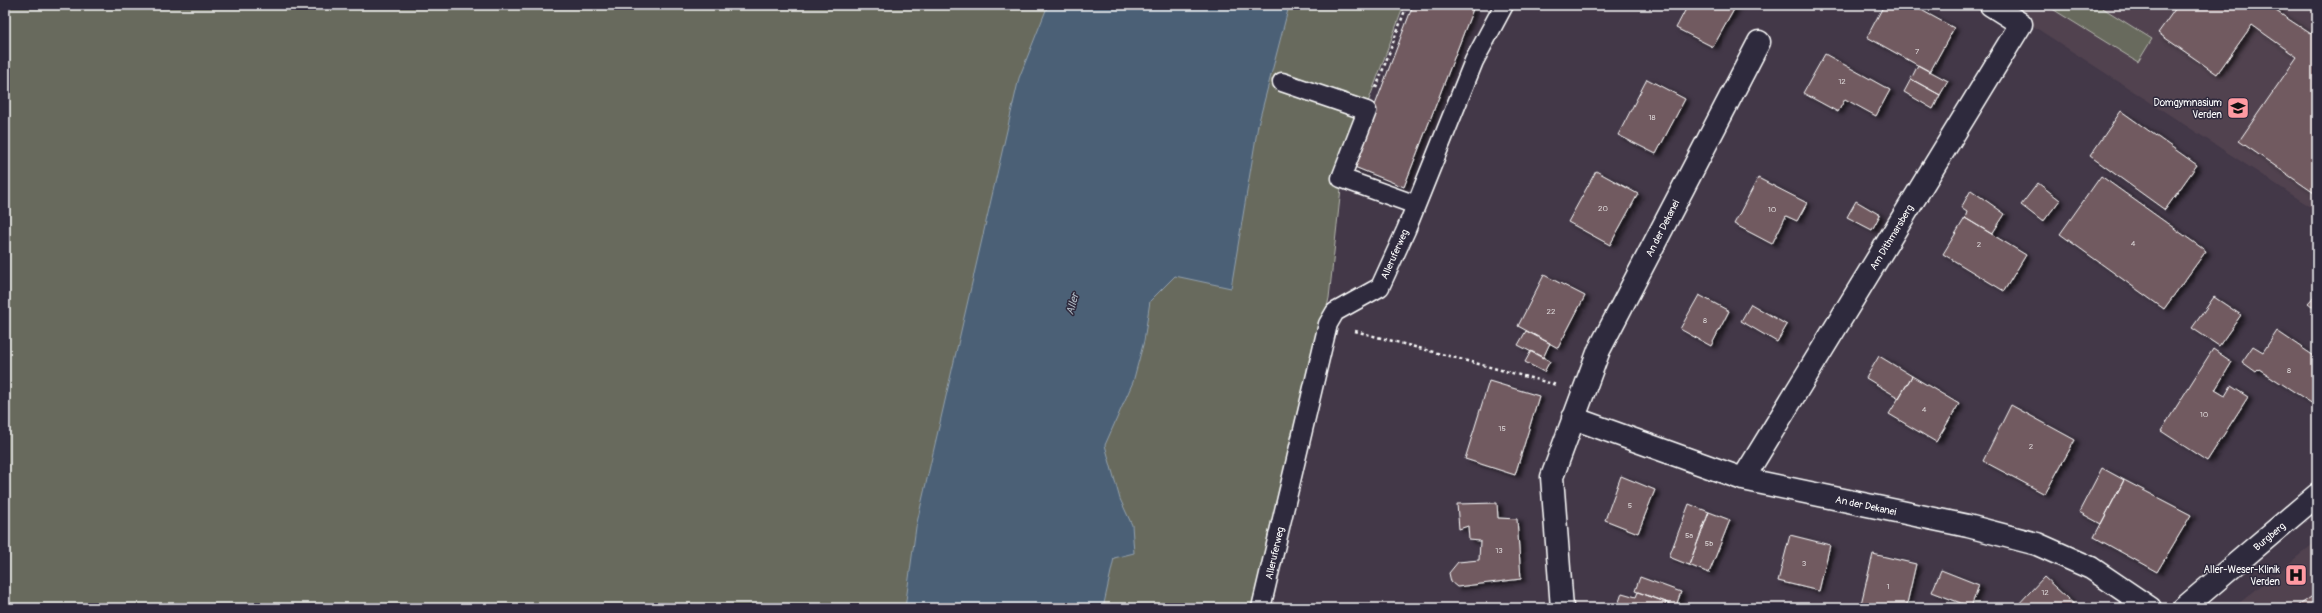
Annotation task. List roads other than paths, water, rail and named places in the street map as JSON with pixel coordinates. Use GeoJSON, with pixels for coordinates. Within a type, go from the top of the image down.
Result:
{"type":"FeatureCollection","features":[{"type":"Feature","properties":{"kind":"street","name":"Am Dithmarsberg"},"geometry":{"type":"LineString","coordinates":[[1743,479],[2021,24],[1991,5]]}},
{"type":"Feature","properties":{"kind":"street","name":"An der Dekanei"},"geometry":{"type":"LineString","coordinates":[[1562,608],[1552,477],[1582,391],[1599,350],[1759,42]]}},
{"type":"Feature","properties":{"kind":"street","name":"An der Dekanei"},"geometry":{"type":"LineString","coordinates":[[1573,418],[1743,479],[1968,526],[2037,544],[2091,568],[2150,608]]}},
{"type":"Feature","properties":{"kind":"street","name":"Burgberg"},"geometry":{"type":"LineString","coordinates":[[2184,608],[2317,495]]}},
{"type":"Feature","properties":{"kind":"lane","name":"Alleruferweg"},"geometry":{"type":"LineString","coordinates":[[1261,608],[1328,324],[1335,312],[1380,287],[1416,205],[1474,61],[1504,5]]}},
{"type":"Feature","properties":{"kind":"lane"},"geometry":{"type":"LineString","coordinates":[[1282,82],[1367,110],[1341,178],[1416,205]]}},
{"type":"Feature","properties":{"kind":"water","name":"Aller"},"geometry":{"type":"Polygon","coordinates":[[[1048,5],[1289,6],[1258,125],[1231,288],[1175,276],[1150,301],[1144,341],[1133,382],[1105,445],[1120,499],[1132,525],[1134,553],[1114,558],[1103,608],[905,608],[916,527],[1019,78],[1048,5]]]}},
{"type":"Feature","properties":{"kind":"place","name":"Domgymnasium Verden"},"geometry":{"type":"Point","coordinates":[2238,108]}},
{"type":"Feature","properties":{"kind":"place","name":"Aller-Weser-Klinik Verden"},"geometry":{"type":"Point","coordinates":[2296,575]}}]}
